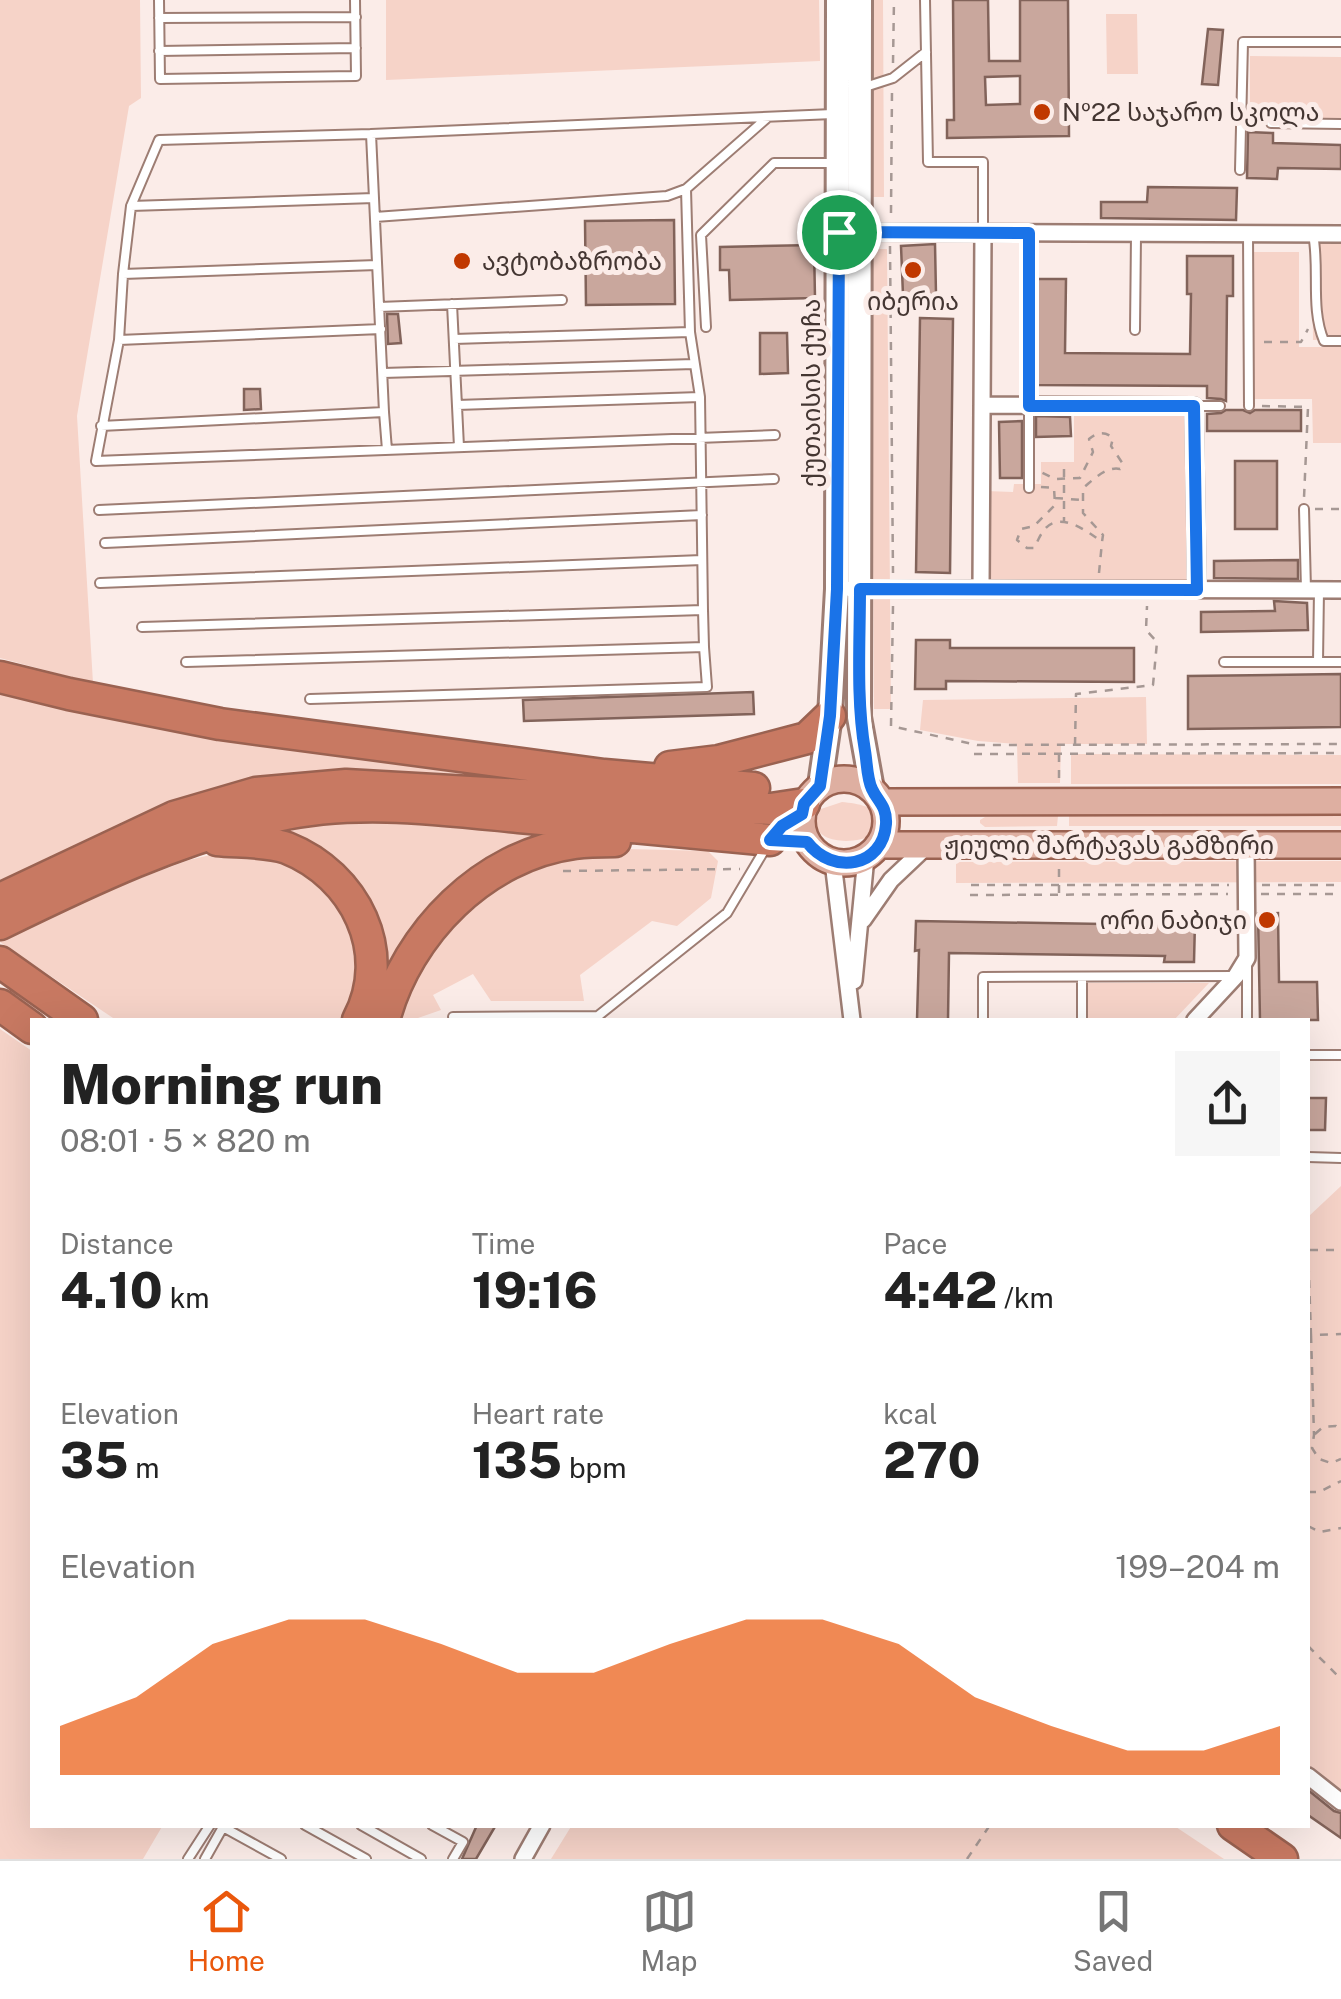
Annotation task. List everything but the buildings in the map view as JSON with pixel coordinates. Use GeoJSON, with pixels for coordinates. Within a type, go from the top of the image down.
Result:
{"type":"FeatureCollection","features":[{"type":"Feature","properties":{"kind":"highway"},"geometry":{"type":"LineString","coordinates":[[0,678],[220,724],[810,799]]}},
{"type":"Feature","properties":{"kind":"highway"},"geometry":{"type":"LineString","coordinates":[[604,774],[720,761],[807,738],[830,716]]}},
{"type":"Feature","properties":{"kind":"highway"},"geometry":{"type":"LineString","coordinates":[[0,924],[174,817],[256,793],[346,785],[771,808],[810,799]]}},
{"type":"Feature","properties":{"kind":"highway"},"geometry":{"type":"LineString","coordinates":[[0,899],[194,838],[278,816],[340,807],[430,809],[770,840]]}},
{"type":"Feature","properties":{"kind":"highway"},"geometry":{"type":"LineString","coordinates":[[385,1018],[401,976],[421,942],[441,916],[498,870],[539,852],[574,843],[717,835]]}},
{"type":"Feature","properties":{"kind":"highway"},"geometry":{"type":"LineString","coordinates":[[194,838],[284,846],[326,870],[343,887],[358,910],[372,954],[372,982],[359,1018]]}},
{"type":"Feature","properties":{"kind":"highway"},"geometry":{"type":"LineString","coordinates":[[0,962],[79,1018]]}},
{"type":"Feature","properties":{"kind":"highway"},"geometry":{"type":"LineString","coordinates":[[0,1005],[30,1027]]}},
{"type":"Feature","properties":{"kind":"highway"},"geometry":{"type":"LineString","coordinates":[[1237,1828],[1282,1859]]}},
{"type":"Feature","properties":{"kind":"main road"},"geometry":{"type":"LineString","coordinates":[[838,779],[856,780],[877,796],[886,824],[884,836],[872,851],[850,863],[833,862],[822,858],[807,842],[802,828],[810,799],[838,779]]}},
{"type":"Feature","properties":{"kind":"main road","name":"ჟიული შარტავას გამზირი"},"geometry":{"type":"LineString","coordinates":[[877,796],[1341,801]]}},
{"type":"Feature","properties":{"kind":"main road"},"geometry":{"type":"LineString","coordinates":[[770,840],[807,842]]}},
{"type":"Feature","properties":{"kind":"main road","name":"ჟიული შარტავას გამზირი"},"geometry":{"type":"LineString","coordinates":[[872,851],[928,846],[1341,845]]}},
{"type":"Feature","properties":{"kind":"street","name":"ქუთაისის ქუჩა"},"geometry":{"type":"LineString","coordinates":[[838,0],[838,163],[849,232]]}},
{"type":"Feature","properties":{"kind":"street","name":"ქუთაისის ქუჩა"},"geometry":{"type":"LineString","coordinates":[[860,0],[860,89],[849,232],[848,589],[860,717],[877,796]]}},
{"type":"Feature","properties":{"kind":"street"},"geometry":{"type":"LineString","coordinates":[[849,232],[1341,234]]}},
{"type":"Feature","properties":{"kind":"street"},"geometry":{"type":"LineString","coordinates":[[981,589],[983,233]]}},
{"type":"Feature","properties":{"kind":"street"},"geometry":{"type":"LineString","coordinates":[[982,406],[1194,406],[1197,590]]}},
{"type":"Feature","properties":{"kind":"street","name":"ქუთაისის ქუჩა"},"geometry":{"type":"LineString","coordinates":[[810,799],[830,716],[848,589]]}},
{"type":"Feature","properties":{"kind":"street"},"geometry":{"type":"LineString","coordinates":[[848,589],[1341,590]]}},
{"type":"Feature","properties":{"kind":"street"},"geometry":{"type":"LineString","coordinates":[[1198,1018],[1247,958],[1246,845]]}},
{"type":"Feature","properties":{"kind":"street"},"geometry":{"type":"LineString","coordinates":[[860,924],[891,880],[928,846]]}},
{"type":"Feature","properties":{"kind":"street"},"geometry":{"type":"LineString","coordinates":[[851,1015],[872,851]]}},
{"type":"Feature","properties":{"kind":"street"},"geometry":{"type":"LineString","coordinates":[[833,862],[851,1015]]}},
{"type":"Feature","properties":{"kind":"street"},"geometry":{"type":"LineString","coordinates":[[1310,1778],[1341,1802]]}},
{"type":"Feature","properties":{"kind":"street"},"geometry":{"type":"LineString","coordinates":[[522,1859],[540,1828]]}},
{"type":"Feature","properties":{"kind":"lane"},"geometry":{"type":"LineString","coordinates":[[159,0],[160,79],[356,76],[356,0]]}},
{"type":"Feature","properties":{"kind":"lane"},"geometry":{"type":"LineString","coordinates":[[925,0],[928,162],[983,162],[983,233]]}},
{"type":"Feature","properties":{"kind":"lane"},"geometry":{"type":"LineString","coordinates":[[159,18],[356,17]]}},
{"type":"Feature","properties":{"kind":"lane"},"geometry":{"type":"LineString","coordinates":[[1240,170],[1242,42],[1341,42]]}},
{"type":"Feature","properties":{"kind":"lane"},"geometry":{"type":"LineString","coordinates":[[160,52],[356,48]]}},
{"type":"Feature","properties":{"kind":"lane"},"geometry":{"type":"LineString","coordinates":[[860,89],[893,78],[926,52]]}},
{"type":"Feature","properties":{"kind":"lane"},"geometry":{"type":"LineString","coordinates":[[775,435],[96,461],[119,340],[131,206],[160,140],[838,114]]}},
{"type":"Feature","properties":{"kind":"lane"},"geometry":{"type":"LineString","coordinates":[[375,217],[667,196],[686,189],[768,117]]}},
{"type":"Feature","properties":{"kind":"lane"},"geometry":{"type":"LineString","coordinates":[[1271,124],[1341,124]]}},
{"type":"Feature","properties":{"kind":"lane"},"geometry":{"type":"LineString","coordinates":[[371,134],[387,450]]}},
{"type":"Feature","properties":{"kind":"lane"},"geometry":{"type":"LineString","coordinates":[[706,328],[701,235],[774,163],[838,163]]}},
{"type":"Feature","properties":{"kind":"lane"},"geometry":{"type":"LineString","coordinates":[[310,699],[707,686],[700,397],[690,332],[686,189]]}},
{"type":"Feature","properties":{"kind":"lane"},"geometry":{"type":"LineString","coordinates":[[131,206],[374,198]]}},
{"type":"Feature","properties":{"kind":"lane"},"geometry":{"type":"LineString","coordinates":[[1029,233],[1029,488]]}},
{"type":"Feature","properties":{"kind":"lane"},"geometry":{"type":"LineString","coordinates":[[1135,330],[1136,233]]}},
{"type":"Feature","properties":{"kind":"lane"},"geometry":{"type":"LineString","coordinates":[[1248,234],[1249,406]]}},
{"type":"Feature","properties":{"kind":"lane"},"geometry":{"type":"LineString","coordinates":[[1312,234],[1318,326],[1324,341],[1341,342]]}},
{"type":"Feature","properties":{"kind":"lane"},"geometry":{"type":"LineString","coordinates":[[123,274],[377,265]]}},
{"type":"Feature","properties":{"kind":"lane"},"geometry":{"type":"LineString","coordinates":[[380,307],[562,300]]}},
{"type":"Feature","properties":{"kind":"lane"},"geometry":{"type":"LineString","coordinates":[[452,304],[459,447]]}},
{"type":"Feature","properties":{"kind":"lane"},"geometry":{"type":"LineString","coordinates":[[119,340],[380,329]]}},
{"type":"Feature","properties":{"kind":"lane"},"geometry":{"type":"LineString","coordinates":[[454,339],[690,332]]}},
{"type":"Feature","properties":{"kind":"lane"},"geometry":{"type":"LineString","coordinates":[[383,373],[694,364]]}},
{"type":"Feature","properties":{"kind":"lane"},"geometry":{"type":"LineString","coordinates":[[457,405],[700,397]]}},
{"type":"Feature","properties":{"kind":"lane"},"geometry":{"type":"LineString","coordinates":[[1194,406],[1220,406]]}},
{"type":"Feature","properties":{"kind":"lane"},"geometry":{"type":"LineString","coordinates":[[101,426],[384,412]]}},
{"type":"Feature","properties":{"kind":"lane"},"geometry":{"type":"LineString","coordinates":[[99,510],[774,479]]}},
{"type":"Feature","properties":{"kind":"lane"},"geometry":{"type":"LineString","coordinates":[[1304,509],[1318,662]]}},
{"type":"Feature","properties":{"kind":"lane"},"geometry":{"type":"LineString","coordinates":[[104,543],[702,516]]}},
{"type":"Feature","properties":{"kind":"lane"},"geometry":{"type":"LineString","coordinates":[[100,584],[702,560]]}},
{"type":"Feature","properties":{"kind":"lane"},"geometry":{"type":"LineString","coordinates":[[142,626],[703,610]]}},
{"type":"Feature","properties":{"kind":"lane"},"geometry":{"type":"LineString","coordinates":[[186,662],[704,647]]}},
{"type":"Feature","properties":{"kind":"lane"},"geometry":{"type":"LineString","coordinates":[[1224,662],[1341,662]]}},
{"type":"Feature","properties":{"kind":"lane"},"geometry":{"type":"LineString","coordinates":[[453,1017],[598,1016],[727,913],[770,840],[810,799]]}},
{"type":"Feature","properties":{"kind":"lane"},"geometry":{"type":"LineString","coordinates":[[1247,958],[1247,1018]]}},
{"type":"Feature","properties":{"kind":"lane"},"geometry":{"type":"LineString","coordinates":[[983,1018],[983,977],[1236,976]]}},
{"type":"Feature","properties":{"kind":"lane"},"geometry":{"type":"LineString","coordinates":[[1082,977],[1082,1018]]}},
{"type":"Feature","properties":{"kind":"lane"},"geometry":{"type":"LineString","coordinates":[[1310,1055],[1341,1055]]}},
{"type":"Feature","properties":{"kind":"lane"},"geometry":{"type":"LineString","coordinates":[[1310,1157],[1341,1158]]}},
{"type":"Feature","properties":{"kind":"lane"},"geometry":{"type":"LineString","coordinates":[[191,1858],[208,1828]]}},
{"type":"Feature","properties":{"kind":"lane"},"geometry":{"type":"LineString","coordinates":[[205,1859],[222,1828]]}},
{"type":"Feature","properties":{"kind":"lane"},"geometry":{"type":"LineString","coordinates":[[225,1828],[281,1859]]}},
{"type":"Feature","properties":{"kind":"lane"},"geometry":{"type":"LineString","coordinates":[[310,1828],[366,1859]]}},
{"type":"Feature","properties":{"kind":"lane"},"geometry":{"type":"LineString","coordinates":[[366,1828],[421,1859]]}},
{"type":"Feature","properties":{"kind":"lane"},"geometry":{"type":"LineString","coordinates":[[437,1828],[463,1842],[453,1859]]}},
{"type":"Feature","properties":{"kind":"path"},"geometry":{"type":"LineString","coordinates":[[894,0],[890,232],[891,726],[977,745],[1341,744]]}},
{"type":"Feature","properties":{"kind":"path"},"geometry":{"type":"LineString","coordinates":[[1249,341],[1301,342],[1310,326],[1318,326]]}},
{"type":"Feature","properties":{"kind":"path"},"geometry":{"type":"LineString","coordinates":[[1249,406],[1308,407],[1304,509],[1341,509]]}},
{"type":"Feature","properties":{"kind":"path"},"geometry":{"type":"LineString","coordinates":[[1029,470],[1055,479],[1080,478],[1093,452],[1089,439],[1108,434],[1113,438],[1111,446],[1123,464],[1120,469],[1107,470],[1083,488],[1083,514],[1103,535],[1098,590]]}},
{"type":"Feature","properties":{"kind":"path"},"geometry":{"type":"LineString","coordinates":[[1064,469],[1064,523]]}},
{"type":"Feature","properties":{"kind":"path"},"geometry":{"type":"LineString","coordinates":[[1029,488],[1050,486],[1056,498],[1034,526],[1021,529],[1018,540],[1026,548],[1034,548],[1045,528],[1064,523],[1076,523],[1102,542]]}},
{"type":"Feature","properties":{"kind":"path"},"geometry":{"type":"LineString","coordinates":[[1056,498],[1083,500]]}},
{"type":"Feature","properties":{"kind":"path"},"geometry":{"type":"LineString","coordinates":[[1075,745],[1076,694],[1154,685],[1158,642],[1146,630],[1147,589]]}},
{"type":"Feature","properties":{"kind":"path"},"geometry":{"type":"LineString","coordinates":[[974,754],[1341,753]]}},
{"type":"Feature","properties":{"kind":"path"},"geometry":{"type":"LineString","coordinates":[[552,872],[755,869]]}},
{"type":"Feature","properties":{"kind":"path"},"geometry":{"type":"LineString","coordinates":[[971,885],[1341,894]]}},
{"type":"Feature","properties":{"kind":"path"},"geometry":{"type":"LineString","coordinates":[[970,895],[1341,885]]}},
{"type":"Feature","properties":{"kind":"path"},"geometry":{"type":"LineString","coordinates":[[1310,1249],[1341,1250]]}},
{"type":"Feature","properties":{"kind":"path"},"geometry":{"type":"LineString","coordinates":[[1310,1306],[1312,1448],[1318,1459],[1331,1464],[1341,1460]]}},
{"type":"Feature","properties":{"kind":"path"},"geometry":{"type":"LineString","coordinates":[[1311,1334],[1341,1334]]}},
{"type":"Feature","properties":{"kind":"path"},"geometry":{"type":"LineString","coordinates":[[1310,1400],[1313,1403]]}},
{"type":"Feature","properties":{"kind":"path"},"geometry":{"type":"LineString","coordinates":[[1314,1436],[1324,1427],[1340,1428]]}},
{"type":"Feature","properties":{"kind":"path"},"geometry":{"type":"LineString","coordinates":[[1310,1492],[1319,1492],[1341,1481]]}},
{"type":"Feature","properties":{"kind":"path"},"geometry":{"type":"LineString","coordinates":[[1310,1527],[1320,1532],[1341,1528]]}},
{"type":"Feature","properties":{"kind":"path"},"geometry":{"type":"LineString","coordinates":[[1310,1648],[1341,1679]]}},
{"type":"Feature","properties":{"kind":"path"},"geometry":{"type":"LineString","coordinates":[[967,1859],[988,1828]]}},
{"type":"Feature","properties":{"kind":"shaded area"},"geometry":{"type":"Polygon","coordinates":[[[0,0],[140,0],[141,98],[129,106],[77,416],[93,683],[0,658],[0,0]]]}},
{"type":"Feature","properties":{"kind":"shaded area"},"geometry":{"type":"Polygon","coordinates":[[[386,0],[819,0],[820,61],[386,80],[386,0]]]}},
{"type":"Feature","properties":{"kind":"shaded area"},"geometry":{"type":"Polygon","coordinates":[[[870,0],[883,0],[884,197],[871,197],[870,0]]]}},
{"type":"Feature","properties":{"kind":"shaded area"},"geometry":{"type":"Polygon","coordinates":[[[1106,14],[1137,14],[1138,74],[1107,74],[1106,14]]]}},
{"type":"Feature","properties":{"kind":"shaded area"},"geometry":{"type":"Polygon","coordinates":[[[1250,56],[1341,57],[1341,123],[1250,122],[1250,56]]]}},
{"type":"Feature","properties":{"kind":"shaded area"},"geometry":{"type":"Polygon","coordinates":[[[1341,240],[1341,339],[1313,340],[1312,241],[1341,240]]]}},
{"type":"Feature","properties":{"kind":"shaded area"},"geometry":{"type":"Polygon","coordinates":[[[871,249],[887,249],[891,709],[874,709],[871,249]]]}},
{"type":"Feature","properties":{"kind":"shaded area"},"geometry":{"type":"Polygon","coordinates":[[[1253,252],[1299,252],[1299,347],[1341,347],[1341,443],[1313,443],[1312,399],[1252,399],[1253,252]]]}},
{"type":"Feature","properties":{"kind":"shaded area"},"geometry":{"type":"Polygon","coordinates":[[[1074,414],[1187,415],[1186,582],[986,580],[986,491],[1013,492],[1014,484],[1041,484],[1041,462],[1074,462],[1074,414]]]}},
{"type":"Feature","properties":{"kind":"shaded area"},"geometry":{"type":"Polygon","coordinates":[[[0,693],[216,738],[543,785],[77,855],[114,888],[189,860],[223,852],[283,860],[338,893],[357,970],[347,1018],[113,1018],[0,942],[0,693]]]}},
{"type":"Feature","properties":{"kind":"shaded area"},"geometry":{"type":"Polygon","coordinates":[[[1146,697],[1147,744],[1061,744],[1060,783],[1018,783],[1017,744],[920,730],[923,700],[1146,697]]]}},
{"type":"Feature","properties":{"kind":"shaded area"},"geometry":{"type":"Polygon","coordinates":[[[1071,754],[1341,755],[1341,784],[1071,784],[1071,754]]]}},
{"type":"Feature","properties":{"kind":"shaded area"},"geometry":{"type":"Polygon","coordinates":[[[842,802],[865,806],[875,813],[878,819],[873,835],[842,841],[823,836],[817,821],[821,809],[842,802]]]}},
{"type":"Feature","properties":{"kind":"shaded area"},"geometry":{"type":"Polygon","coordinates":[[[1341,815],[1341,826],[1069,826],[1069,816],[1341,815]]]}},
{"type":"Feature","properties":{"kind":"shaded area"},"geometry":{"type":"Polygon","coordinates":[[[1058,816],[1057,826],[985,827],[980,823],[985,817],[1058,816]]]}},
{"type":"Feature","properties":{"kind":"shaded area"},"geometry":{"type":"Polygon","coordinates":[[[315,820],[577,829],[523,850],[384,998],[378,924],[252,834],[315,820]]]}},
{"type":"Feature","properties":{"kind":"shaded area"},"geometry":{"type":"Polygon","coordinates":[[[628,849],[708,851],[718,861],[711,898],[677,926],[652,921],[580,975],[584,1001],[491,1001],[473,974],[433,995],[441,1010],[418,1018],[398,1018],[423,964],[454,920],[508,879],[564,856],[628,849]]]}},
{"type":"Feature","properties":{"kind":"shaded area"},"geometry":{"type":"Polygon","coordinates":[[[1341,861],[1341,882],[956,883],[956,862],[1341,861]]]}},
{"type":"Feature","properties":{"kind":"shaded area"},"geometry":{"type":"Polygon","coordinates":[[[1086,983],[1209,983],[1176,1018],[1086,1018],[1086,983]]]}},
{"type":"Feature","properties":{"kind":"shaded area"},"geometry":{"type":"Polygon","coordinates":[[[0,1029],[30,1050],[30,1828],[161,1828],[143,1859],[0,1859],[0,1029]]]}},
{"type":"Feature","properties":{"kind":"shaded area"},"geometry":{"type":"Polygon","coordinates":[[[1341,1186],[1341,1807],[1310,1784],[1310,1215],[1341,1186]]]}},
{"type":"Feature","properties":{"kind":"shaded area"},"geometry":{"type":"Polygon","coordinates":[[[570,1828],[1178,1828],[1224,1859],[551,1859],[570,1828]]]}},
{"type":"Feature","properties":{"kind":"place","name":"№22 საჯარო სკოლა"},"geometry":{"type":"Point","coordinates":[1042,112]}},
{"type":"Feature","properties":{"kind":"place","name":"ავტობაზრობა"},"geometry":{"type":"Point","coordinates":[462,261]}},
{"type":"Feature","properties":{"kind":"place","name":"იბერია"},"geometry":{"type":"Point","coordinates":[913,270]}},
{"type":"Feature","properties":{"kind":"place","name":"ორი ნაბიჯი"},"geometry":{"type":"Point","coordinates":[1267,920]}},
{"type":"Feature","properties":{"kind":"route"},"geometry":{"type":"LineString","coordinates":[[839,232],[1029,233],[1029,406],[1194,406],[1197,590],[860,589],[860,717],[872,789],[882,802],[886,824],[878,845],[866,857],[850,863],[822,858],[807,842],[770,840],[782,826],[802,814],[804,804],[820,786],[830,716],[837,589],[839,232]]}}]}
